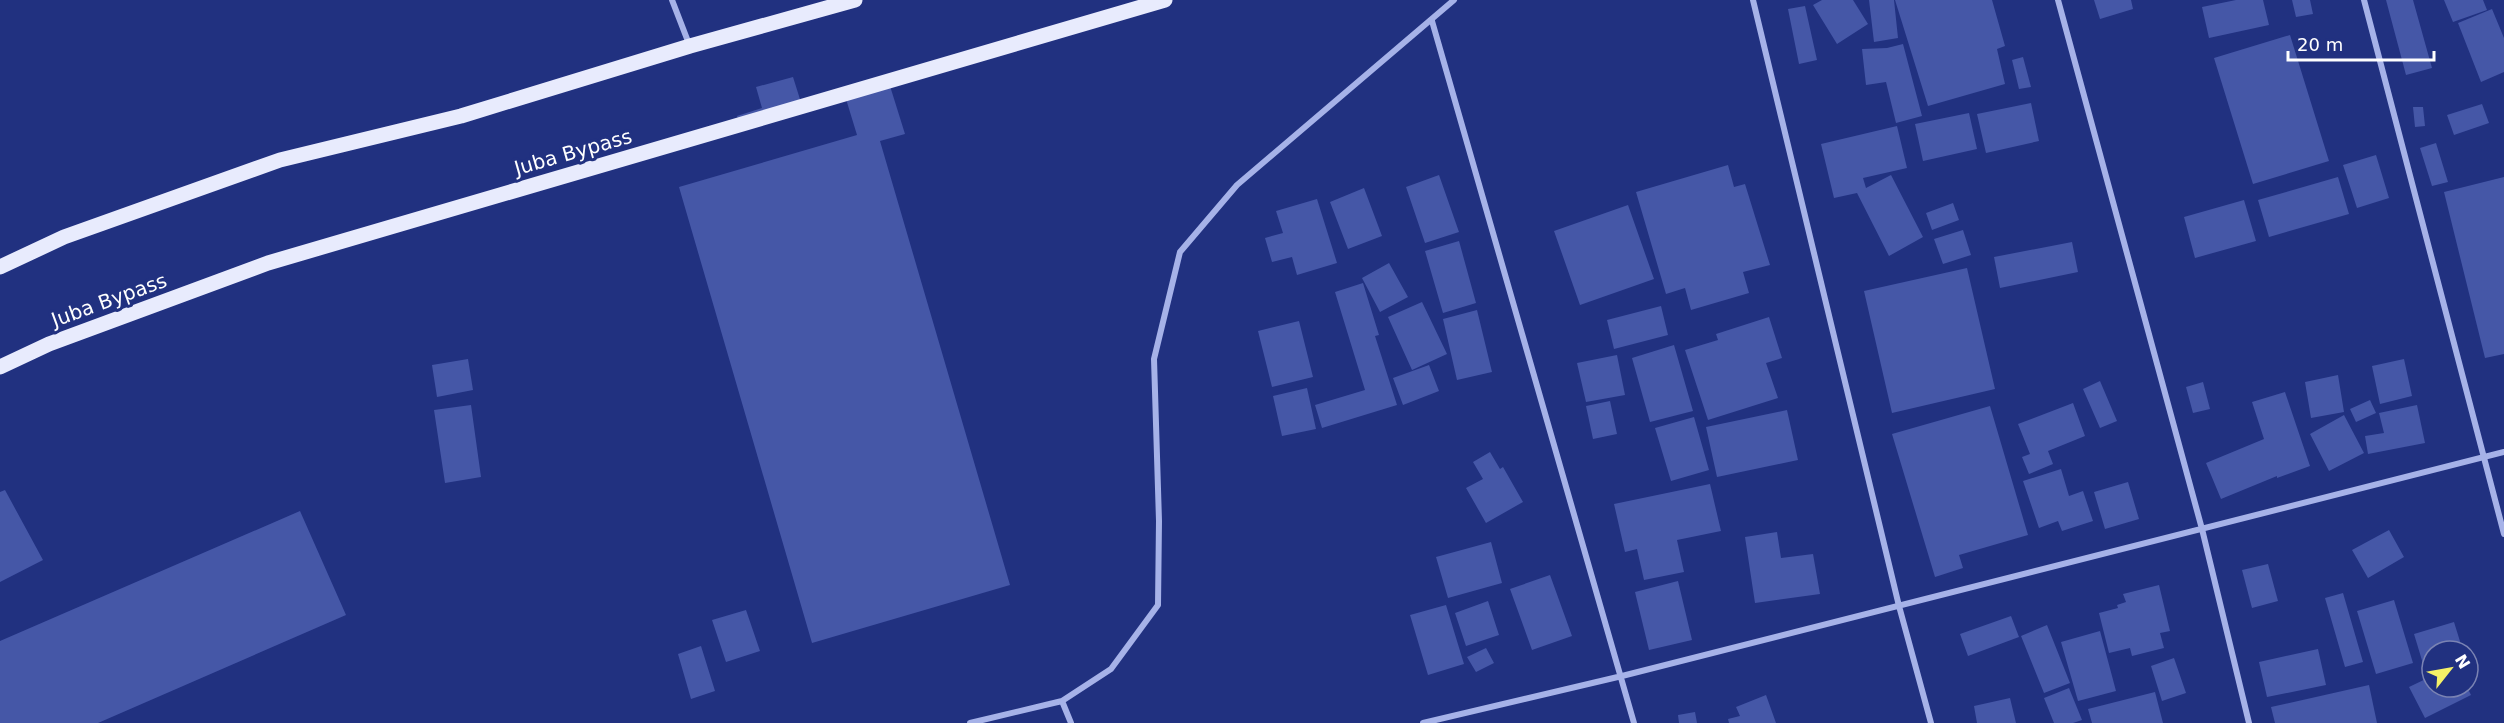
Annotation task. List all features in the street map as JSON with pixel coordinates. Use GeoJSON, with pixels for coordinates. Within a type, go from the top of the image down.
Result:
{"type":"FeatureCollection","features":[{"type":"Feature","properties":{"kind":"main road"},"geometry":{"type":"LineString","coordinates":[[0,267],[64,237],[280,160],[461,116],[690,46],[855,0]]}},
{"type":"Feature","properties":{"kind":"main road","name":"Juba Bypass"},"geometry":{"type":"LineString","coordinates":[[0,366],[49,344],[268,263],[1165,0]]}},
{"type":"Feature","properties":{"kind":"street"},"geometry":{"type":"LineString","coordinates":[[672,0],[690,46]]}},
{"type":"Feature","properties":{"kind":"street"},"geometry":{"type":"LineString","coordinates":[[970,723],[1062,701],[1111,669],[1158,604],[1159,521],[1154,359],[1180,252],[1237,185],[1454,0]]}},
{"type":"Feature","properties":{"kind":"street"},"geometry":{"type":"LineString","coordinates":[[1753,0],[1899,606],[1931,723]]}},
{"type":"Feature","properties":{"kind":"street"},"geometry":{"type":"LineString","coordinates":[[2058,0],[2202,529],[2249,723]]}},
{"type":"Feature","properties":{"kind":"street"},"geometry":{"type":"LineString","coordinates":[[2364,0],[2504,534]]}},
{"type":"Feature","properties":{"kind":"street"},"geometry":{"type":"LineString","coordinates":[[1432,21],[1634,723]]}},
{"type":"Feature","properties":{"kind":"street"},"geometry":{"type":"LineString","coordinates":[[1423,723],[1622,676],[2504,452]]}},
{"type":"Feature","properties":{"kind":"street"},"geometry":{"type":"LineString","coordinates":[[1062,701],[1071,723]]}},
{"type":"Feature","properties":{"kind":"building"},"geometry":{"type":"Polygon","coordinates":[[[1822,0],[1853,0],[1868,24],[1837,44],[1813,5],[1822,0]]]}},
{"type":"Feature","properties":{"kind":"building"},"geometry":{"type":"Polygon","coordinates":[[[1869,0],[1894,0],[1898,38],[1874,42],[1869,0]]]}},
{"type":"Feature","properties":{"kind":"building"},"geometry":{"type":"Polygon","coordinates":[[[1895,0],[1992,0],[2005,46],[1997,49],[2005,84],[1928,106],[1895,0]]]}},
{"type":"Feature","properties":{"kind":"building"},"geometry":{"type":"Polygon","coordinates":[[[2094,0],[2131,0],[2133,9],[2100,19],[2094,0]]]}},
{"type":"Feature","properties":{"kind":"building"},"geometry":{"type":"Polygon","coordinates":[[[2236,0],[2263,0],[2269,25],[2209,38],[2202,7],[2236,0]]]}},
{"type":"Feature","properties":{"kind":"building"},"geometry":{"type":"Polygon","coordinates":[[[2292,0],[2310,0],[2313,14],[2296,17],[2292,0]]]}},
{"type":"Feature","properties":{"kind":"building"},"geometry":{"type":"Polygon","coordinates":[[[2386,0],[2413,0],[2432,68],[2406,75],[2386,0]]]}},
{"type":"Feature","properties":{"kind":"building"},"geometry":{"type":"Polygon","coordinates":[[[2444,0],[2483,0],[2487,10],[2453,22],[2444,0]]]}},
{"type":"Feature","properties":{"kind":"building"},"geometry":{"type":"Polygon","coordinates":[[[1805,6],[1817,60],[1799,64],[1788,9],[1805,6]]]}},
{"type":"Feature","properties":{"kind":"building"},"geometry":{"type":"Polygon","coordinates":[[[2492,9],[2504,38],[2504,72],[2481,82],[2458,23],[2492,9]]]}},
{"type":"Feature","properties":{"kind":"building"},"geometry":{"type":"Polygon","coordinates":[[[2290,35],[2329,161],[2253,184],[2214,58],[2290,35]]]}},
{"type":"Feature","properties":{"kind":"building"},"geometry":{"type":"Polygon","coordinates":[[[1903,44],[1922,116],[1896,123],[1886,82],[1866,85],[1862,49],[1887,48],[1903,44]]]}},
{"type":"Feature","properties":{"kind":"building"},"geometry":{"type":"Polygon","coordinates":[[[2023,57],[2031,87],[2019,89],[2012,60],[2023,57]]]}},
{"type":"Feature","properties":{"kind":"building"},"geometry":{"type":"Polygon","coordinates":[[[793,77],[804,112],[742,131],[737,116],[762,108],[756,87],[793,77]]]}},
{"type":"Feature","properties":{"kind":"building"},"geometry":{"type":"Polygon","coordinates":[[[890,86],[905,134],[880,141],[1010,585],[812,643],[679,187],[857,135],[846,99],[890,86]]]}},
{"type":"Feature","properties":{"kind":"building"},"geometry":{"type":"Polygon","coordinates":[[[2031,103],[2039,141],[1986,153],[1977,114],[2031,103]]]}},
{"type":"Feature","properties":{"kind":"building"},"geometry":{"type":"Polygon","coordinates":[[[2482,104],[2489,123],[2454,135],[2447,115],[2482,104]]]}},
{"type":"Feature","properties":{"kind":"building"},"geometry":{"type":"Polygon","coordinates":[[[2413,107],[2423,107],[2425,126],[2415,127],[2413,107]]]}},
{"type":"Feature","properties":{"kind":"building"},"geometry":{"type":"Polygon","coordinates":[[[1969,113],[1977,149],[1923,161],[1915,124],[1969,113]]]}},
{"type":"Feature","properties":{"kind":"building"},"geometry":{"type":"Polygon","coordinates":[[[1897,126],[1907,168],[1863,178],[1866,188],[1891,175],[1923,237],[1889,256],[1857,193],[1834,198],[1821,144],[1897,126]]]}},
{"type":"Feature","properties":{"kind":"building"},"geometry":{"type":"Polygon","coordinates":[[[2436,143],[2448,182],[2432,186],[2420,148],[2436,143]]]}},
{"type":"Feature","properties":{"kind":"building"},"geometry":{"type":"Polygon","coordinates":[[[2376,155],[2389,198],[2357,208],[2343,165],[2376,155]]]}},
{"type":"Feature","properties":{"kind":"building"},"geometry":{"type":"Polygon","coordinates":[[[1728,165],[1734,187],[1745,184],[1770,265],[1743,272],[1749,293],[1691,310],[1685,288],[1666,294],[1636,192],[1728,165]]]}},
{"type":"Feature","properties":{"kind":"building"},"geometry":{"type":"Polygon","coordinates":[[[1439,175],[1459,232],[1425,243],[1406,187],[1439,175]]]}},
{"type":"Feature","properties":{"kind":"building"},"geometry":{"type":"Polygon","coordinates":[[[2338,177],[2349,214],[2269,237],[2258,200],[2338,177]]]}},
{"type":"Feature","properties":{"kind":"building"},"geometry":{"type":"Polygon","coordinates":[[[2504,177],[2504,354],[2485,358],[2444,192],[2504,177]]]}},
{"type":"Feature","properties":{"kind":"building"},"geometry":{"type":"Polygon","coordinates":[[[1364,188],[1382,236],[1348,249],[1330,202],[1364,188]]]}},
{"type":"Feature","properties":{"kind":"building"},"geometry":{"type":"Polygon","coordinates":[[[1317,199],[1337,263],[1297,275],[1292,257],[1272,262],[1265,238],[1283,233],[1276,211],[1317,199]]]}},
{"type":"Feature","properties":{"kind":"building"},"geometry":{"type":"Polygon","coordinates":[[[2244,200],[2256,241],[2195,258],[2184,217],[2244,200]]]}},
{"type":"Feature","properties":{"kind":"building"},"geometry":{"type":"Polygon","coordinates":[[[1953,203],[1959,220],[1932,230],[1926,213],[1953,203]]]}},
{"type":"Feature","properties":{"kind":"building"},"geometry":{"type":"Polygon","coordinates":[[[1628,205],[1654,279],[1580,305],[1554,231],[1628,205]]]}},
{"type":"Feature","properties":{"kind":"building"},"geometry":{"type":"Polygon","coordinates":[[[1963,230],[1971,255],[1943,264],[1934,239],[1963,230]]]}},
{"type":"Feature","properties":{"kind":"building"},"geometry":{"type":"Polygon","coordinates":[[[1459,241],[1476,303],[1443,313],[1425,251],[1459,241]]]}},
{"type":"Feature","properties":{"kind":"building"},"geometry":{"type":"Polygon","coordinates":[[[2072,242],[2078,272],[2000,288],[1994,257],[2072,242]]]}},
{"type":"Feature","properties":{"kind":"building"},"geometry":{"type":"Polygon","coordinates":[[[1389,263],[1408,297],[1380,312],[1362,278],[1389,263]]]}},
{"type":"Feature","properties":{"kind":"building"},"geometry":{"type":"Polygon","coordinates":[[[1967,268],[1995,389],[1892,413],[1864,291],[1967,268]]]}},
{"type":"Feature","properties":{"kind":"building"},"geometry":{"type":"Polygon","coordinates":[[[1363,283],[1379,335],[1375,336],[1397,405],[1322,428],[1315,405],[1365,390],[1335,292],[1363,283]]]}},
{"type":"Feature","properties":{"kind":"building"},"geometry":{"type":"Polygon","coordinates":[[[1422,302],[1447,354],[1412,370],[1388,317],[1422,302]]]}},
{"type":"Feature","properties":{"kind":"building"},"geometry":{"type":"Polygon","coordinates":[[[1661,306],[1668,335],[1614,349],[1607,320],[1661,306]]]}},
{"type":"Feature","properties":{"kind":"building"},"geometry":{"type":"Polygon","coordinates":[[[1477,310],[1492,372],[1457,380],[1443,319],[1477,310]]]}},
{"type":"Feature","properties":{"kind":"building"},"geometry":{"type":"Polygon","coordinates":[[[1769,317],[1782,358],[1766,363],[1778,398],[1708,420],[1685,350],[1718,340],[1716,334],[1769,317]]]}},
{"type":"Feature","properties":{"kind":"building"},"geometry":{"type":"Polygon","coordinates":[[[1299,321],[1313,377],[1272,387],[1258,331],[1299,321]]]}},
{"type":"Feature","properties":{"kind":"building"},"geometry":{"type":"Polygon","coordinates":[[[1674,345],[1693,411],[1650,422],[1632,358],[1674,345]]]}},
{"type":"Feature","properties":{"kind":"building"},"geometry":{"type":"Polygon","coordinates":[[[1617,355],[1625,395],[1586,402],[1577,363],[1617,355]]]}},
{"type":"Feature","properties":{"kind":"building"},"geometry":{"type":"Polygon","coordinates":[[[468,359],[473,390],[437,397],[432,365],[468,359]]]}},
{"type":"Feature","properties":{"kind":"building"},"geometry":{"type":"Polygon","coordinates":[[[2404,359],[2412,396],[2380,404],[2372,366],[2404,359]]]}},
{"type":"Feature","properties":{"kind":"building"},"geometry":{"type":"Polygon","coordinates":[[[1429,365],[1439,391],[1403,405],[1393,378],[1429,365]]]}},
{"type":"Feature","properties":{"kind":"building"},"geometry":{"type":"Polygon","coordinates":[[[2338,375],[2344,412],[2311,418],[2305,382],[2338,375]]]}},
{"type":"Feature","properties":{"kind":"building"},"geometry":{"type":"Polygon","coordinates":[[[2100,381],[2117,421],[2100,428],[2083,389],[2100,381]]]}},
{"type":"Feature","properties":{"kind":"building"},"geometry":{"type":"Polygon","coordinates":[[[2203,382],[2210,409],[2193,413],[2186,387],[2203,382]]]}},
{"type":"Feature","properties":{"kind":"building"},"geometry":{"type":"Polygon","coordinates":[[[1307,388],[1316,429],[1282,436],[1273,396],[1307,388]]]}},
{"type":"Feature","properties":{"kind":"building"},"geometry":{"type":"Polygon","coordinates":[[[2285,392],[2310,466],[2277,478],[2277,476],[2221,499],[2206,463],[2264,439],[2252,402],[2285,392]]]}},
{"type":"Feature","properties":{"kind":"building"},"geometry":{"type":"Polygon","coordinates":[[[2370,400],[2376,413],[2356,422],[2350,409],[2370,400]]]}},
{"type":"Feature","properties":{"kind":"building"},"geometry":{"type":"Polygon","coordinates":[[[1610,401],[1617,434],[1593,439],[1586,406],[1610,401]]]}},
{"type":"Feature","properties":{"kind":"building"},"geometry":{"type":"Polygon","coordinates":[[[2073,403],[2085,436],[2048,451],[2053,464],[2029,474],[2022,457],[2030,454],[2018,424],[2073,403]]]}},
{"type":"Feature","properties":{"kind":"building"},"geometry":{"type":"Polygon","coordinates":[[[471,405],[481,477],[445,483],[434,410],[471,405]]]}},
{"type":"Feature","properties":{"kind":"building"},"geometry":{"type":"Polygon","coordinates":[[[2417,405],[2425,443],[2368,454],[2365,436],[2384,433],[2379,413],[2417,405]]]}},
{"type":"Feature","properties":{"kind":"building"},"geometry":{"type":"Polygon","coordinates":[[[1990,406],[2028,535],[1959,555],[1963,568],[1935,577],[1892,434],[1990,406]]]}},
{"type":"Feature","properties":{"kind":"building"},"geometry":{"type":"Polygon","coordinates":[[[1787,410],[1798,460],[1717,477],[1706,427],[1787,410]]]}},
{"type":"Feature","properties":{"kind":"building"},"geometry":{"type":"Polygon","coordinates":[[[2344,415],[2364,453],[2329,471],[2310,434],[2344,415]]]}},
{"type":"Feature","properties":{"kind":"building"},"geometry":{"type":"Polygon","coordinates":[[[1694,417],[1709,470],[1671,481],[1655,428],[1694,417]]]}},
{"type":"Feature","properties":{"kind":"building"},"geometry":{"type":"Polygon","coordinates":[[[1490,452],[1500,469],[1503,467],[1523,502],[1486,523],[1466,488],[1483,479],[1473,462],[1490,452]]]}},
{"type":"Feature","properties":{"kind":"building"},"geometry":{"type":"Polygon","coordinates":[[[2061,469],[2069,496],[2083,491],[2093,521],[2062,531],[2058,521],[2039,528],[2023,481],[2061,469]]]}},
{"type":"Feature","properties":{"kind":"building"},"geometry":{"type":"Polygon","coordinates":[[[2128,482],[2139,519],[2105,529],[2094,492],[2128,482]]]}},
{"type":"Feature","properties":{"kind":"building"},"geometry":{"type":"Polygon","coordinates":[[[1710,484],[1721,531],[1677,540],[1684,572],[1644,580],[1637,549],[1625,552],[1614,504],[1710,484]]]}},
{"type":"Feature","properties":{"kind":"building"},"geometry":{"type":"Polygon","coordinates":[[[5,490],[43,560],[0,582],[0,492],[5,490]]]}},
{"type":"Feature","properties":{"kind":"building"},"geometry":{"type":"Polygon","coordinates":[[[300,511],[346,615],[98,723],[0,723],[0,641],[300,511]]]}},
{"type":"Feature","properties":{"kind":"building"},"geometry":{"type":"Polygon","coordinates":[[[2389,530],[2404,557],[2368,578],[2352,550],[2389,530]]]}},
{"type":"Feature","properties":{"kind":"building"},"geometry":{"type":"Polygon","coordinates":[[[1777,532],[1781,558],[1813,554],[1820,594],[1755,603],[1745,537],[1777,532]]]}},
{"type":"Feature","properties":{"kind":"building"},"geometry":{"type":"Polygon","coordinates":[[[1491,542],[1502,583],[1448,598],[1436,557],[1491,542]]]}},
{"type":"Feature","properties":{"kind":"building"},"geometry":{"type":"Polygon","coordinates":[[[2268,564],[2278,601],[2252,608],[2242,570],[2268,564]]]}},
{"type":"Feature","properties":{"kind":"building"},"geometry":{"type":"Polygon","coordinates":[[[1550,575],[1572,636],[1532,650],[1510,589],[1550,575]]]}},
{"type":"Feature","properties":{"kind":"building"},"geometry":{"type":"Polygon","coordinates":[[[1678,581],[1692,640],[1649,650],[1635,592],[1678,581]]]}},
{"type":"Feature","properties":{"kind":"building"},"geometry":{"type":"Polygon","coordinates":[[[2159,585],[2170,631],[2160,633],[2164,648],[2132,656],[2130,648],[2109,653],[2099,613],[2118,608],[2117,605],[2126,602],[2123,594],[2159,585]]]}},
{"type":"Feature","properties":{"kind":"building"},"geometry":{"type":"Polygon","coordinates":[[[2343,593],[2363,662],[2345,667],[2325,598],[2343,593]]]}},
{"type":"Feature","properties":{"kind":"building"},"geometry":{"type":"Polygon","coordinates":[[[2394,600],[2413,663],[2376,674],[2357,611],[2394,600]]]}},
{"type":"Feature","properties":{"kind":"building"},"geometry":{"type":"Polygon","coordinates":[[[1488,601],[1499,635],[1466,646],[1455,613],[1488,601]]]}},
{"type":"Feature","properties":{"kind":"building"},"geometry":{"type":"Polygon","coordinates":[[[1446,605],[1464,664],[1428,675],[1410,615],[1446,605]]]}},
{"type":"Feature","properties":{"kind":"building"},"geometry":{"type":"Polygon","coordinates":[[[746,610],[760,651],[726,662],[712,620],[746,610]]]}},
{"type":"Feature","properties":{"kind":"building"},"geometry":{"type":"Polygon","coordinates":[[[2011,616],[2019,637],[1968,656],[1960,634],[2011,616]]]}},
{"type":"Feature","properties":{"kind":"building"},"geometry":{"type":"Polygon","coordinates":[[[2454,622],[2459,639],[2420,639],[2420,654],[2414,634],[2454,622]]]}},
{"type":"Feature","properties":{"kind":"building"},"geometry":{"type":"Polygon","coordinates":[[[2047,625],[2070,683],[2044,693],[2021,636],[2047,625]]]}},
{"type":"Feature","properties":{"kind":"building"},"geometry":{"type":"Polygon","coordinates":[[[2100,631],[2116,691],[2078,701],[2061,642],[2100,631]]]}},
{"type":"Feature","properties":{"kind":"building"},"geometry":{"type":"Polygon","coordinates":[[[701,646],[715,691],[691,699],[678,654],[701,646]]]}},
{"type":"Feature","properties":{"kind":"building"},"geometry":{"type":"Polygon","coordinates":[[[1486,648],[1494,663],[1476,672],[1467,657],[1486,648]]]}},
{"type":"Feature","properties":{"kind":"building"},"geometry":{"type":"Polygon","coordinates":[[[2318,649],[2326,685],[2267,697],[2259,662],[2318,649]]]}},
{"type":"Feature","properties":{"kind":"building"},"geometry":{"type":"Polygon","coordinates":[[[2174,658],[2186,693],[2162,701],[2151,666],[2174,658]]]}},
{"type":"Feature","properties":{"kind":"building"},"geometry":{"type":"Polygon","coordinates":[[[2420,682],[2420,699],[2463,699],[2425,718],[2409,687],[2420,682]]]}},
{"type":"Feature","properties":{"kind":"building"},"geometry":{"type":"Polygon","coordinates":[[[2369,685],[2377,723],[2275,723],[2271,707],[2369,685]]]}},
{"type":"Feature","properties":{"kind":"building"},"geometry":{"type":"Polygon","coordinates":[[[2069,688],[2082,720],[2073,723],[2054,723],[2044,698],[2069,688]]]}},
{"type":"Feature","properties":{"kind":"building"},"geometry":{"type":"Polygon","coordinates":[[[2155,692],[2163,723],[2092,723],[2088,709],[2155,692]]]}},
{"type":"Feature","properties":{"kind":"building"},"geometry":{"type":"Polygon","coordinates":[[[1766,695],[1776,723],[1729,723],[1728,719],[1740,716],[1736,707],[1766,695]]]}},
{"type":"Feature","properties":{"kind":"building"},"geometry":{"type":"Polygon","coordinates":[[[2010,698],[2016,723],[1977,723],[1974,706],[2010,698]]]}},
{"type":"Feature","properties":{"kind":"building"},"geometry":{"type":"Polygon","coordinates":[[[1695,712],[1697,723],[1679,723],[1678,715],[1695,712]]]}}]}
